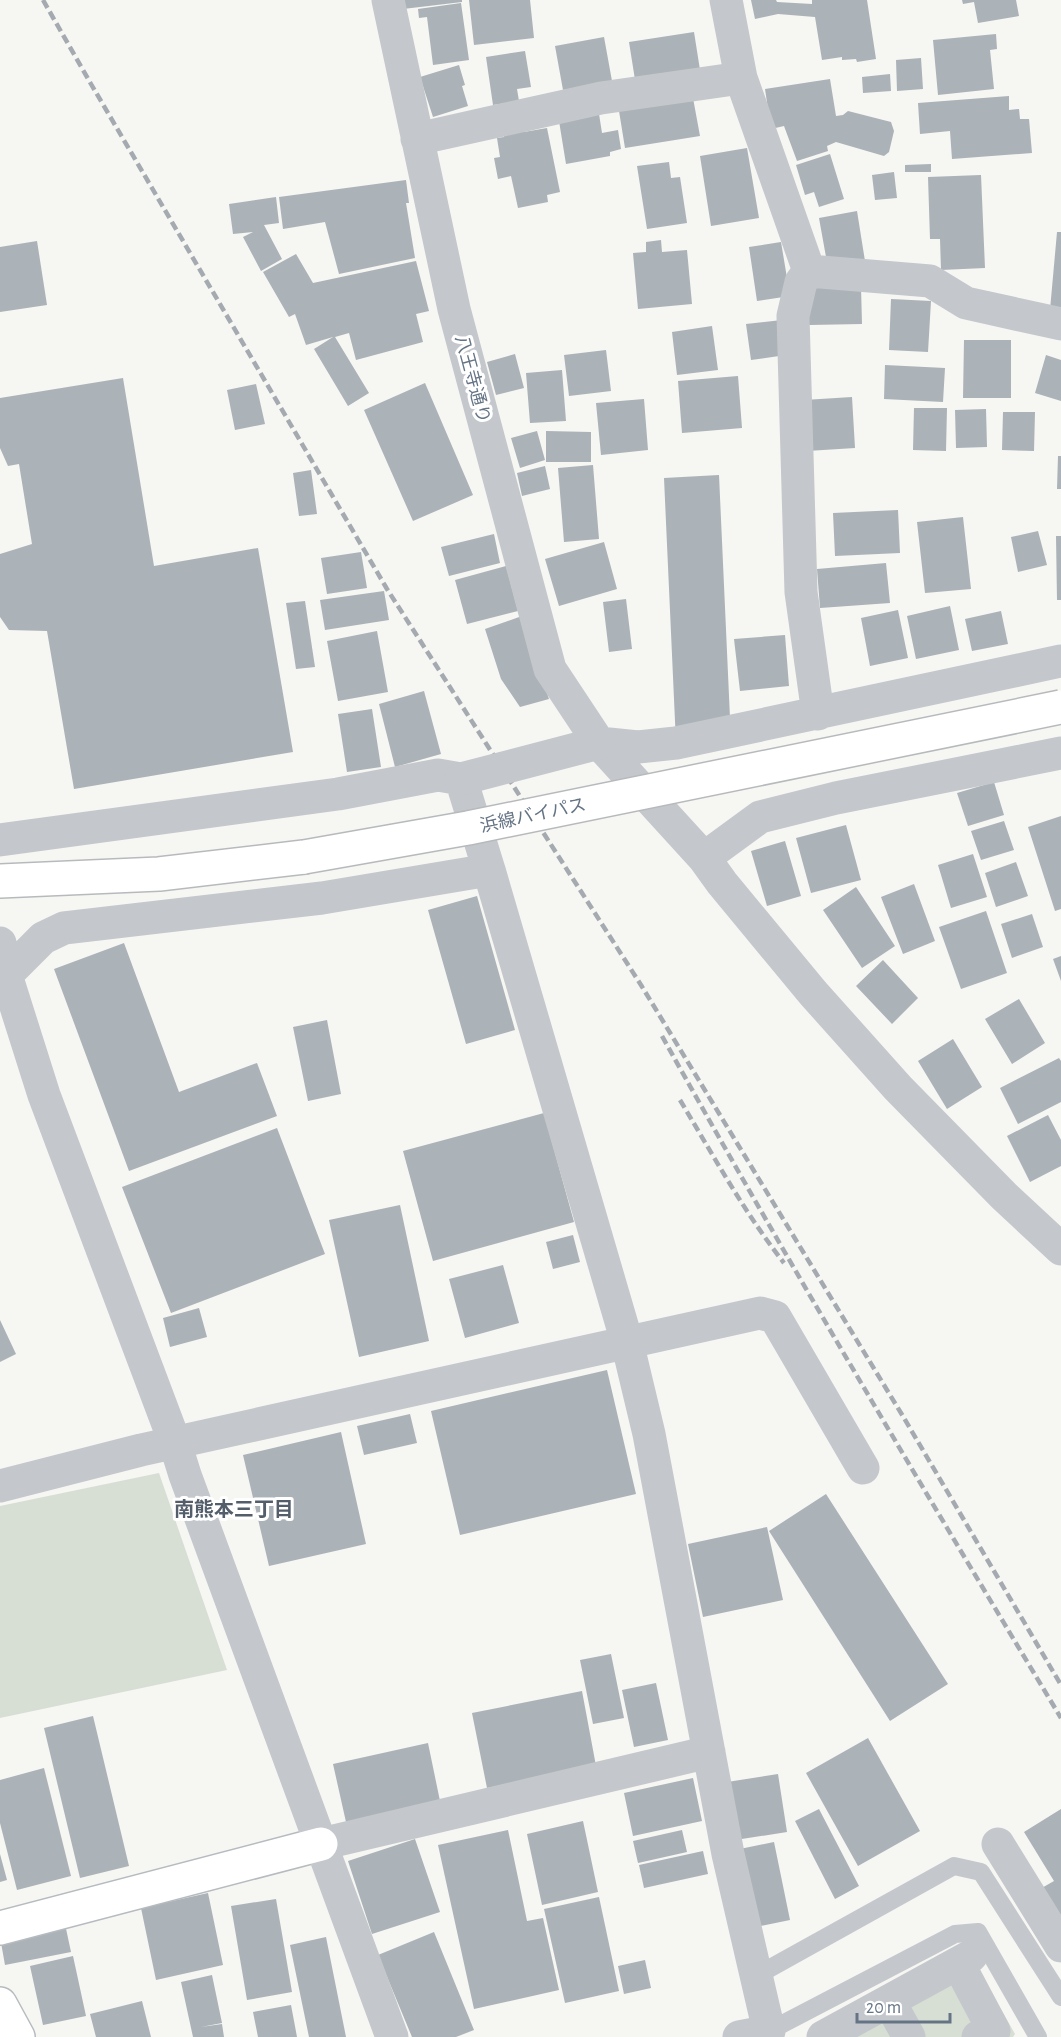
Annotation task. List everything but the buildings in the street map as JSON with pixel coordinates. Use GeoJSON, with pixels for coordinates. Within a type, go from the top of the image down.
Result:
{"type":"FeatureCollection","features":[{"type":"Feature","properties":{"kind":"main road","name":"浜線バイパス"},"geometry":{"type":"LineString","coordinates":[[0,881],[159,874],[303,856],[479,826],[1061,707]]}},
{"type":"Feature","properties":{"kind":"main road"},"geometry":{"type":"LineString","coordinates":[[0,1928],[321,1844]]}},
{"type":"Feature","properties":{"kind":"main road"},"geometry":{"type":"LineString","coordinates":[[0,2004],[18,2037]]}},
{"type":"Feature","properties":{"kind":"street","name":"八王寺通り"},"geometry":{"type":"LineString","coordinates":[[388,0],[454,309],[550,669],[599,743],[704,858],[813,993],[898,1088],[1004,1196],[1061,1249]]}},
{"type":"Feature","properties":{"kind":"street"},"geometry":{"type":"LineString","coordinates":[[726,0],[741,78],[809,271]]}},
{"type":"Feature","properties":{"kind":"street"},"geometry":{"type":"LineString","coordinates":[[417,139],[601,98],[741,78]]}},
{"type":"Feature","properties":{"kind":"street"},"geometry":{"type":"LineString","coordinates":[[809,271],[930,281],[966,303],[1061,324]]}},
{"type":"Feature","properties":{"kind":"street"},"geometry":{"type":"LineString","coordinates":[[809,271],[801,282],[793,316],[801,592],[818,714]]}},
{"type":"Feature","properties":{"kind":"street"},"geometry":{"type":"LineString","coordinates":[[0,840],[338,794],[438,775],[461,779],[599,743],[638,747],[676,743],[1061,661]]}},
{"type":"Feature","properties":{"kind":"street"},"geometry":{"type":"LineString","coordinates":[[704,858],[760,817],[836,798],[1061,753]]}},
{"type":"Feature","properties":{"kind":"street"},"geometry":{"type":"LineString","coordinates":[[461,779],[627,1342],[649,1434],[728,1854],[756,1976],[762,2035]]}},
{"type":"Feature","properties":{"kind":"street"},"geometry":{"type":"LineString","coordinates":[[6,975],[43,938],[64,928],[321,898],[489,870]]}},
{"type":"Feature","properties":{"kind":"street"},"geometry":{"type":"LineString","coordinates":[[0,943],[6,975],[44,1095],[175,1443],[392,2037]]}},
{"type":"Feature","properties":{"kind":"street"},"geometry":{"type":"LineString","coordinates":[[0,1486],[175,1443],[760,1313],[775,1317],[863,1468]]}},
{"type":"Feature","properties":{"kind":"street"},"geometry":{"type":"LineString","coordinates":[[321,1844],[709,1752]]}},
{"type":"Feature","properties":{"kind":"street"},"geometry":{"type":"LineString","coordinates":[[998,1844],[1051,1906],[1061,1946]]}},
{"type":"Feature","properties":{"kind":"street"},"geometry":{"type":"LineString","coordinates":[[835,2035],[964,1959],[994,2031],[978,2037]]}},
{"type":"Feature","properties":{"kind":"street"},"geometry":{"type":"LineString","coordinates":[[890,2001],[909,2037]]}},
{"type":"Feature","properties":{"kind":"lane"},"geometry":{"type":"LineString","coordinates":[[756,1976],[954,1866],[981,1872],[1061,1997]]}},
{"type":"Feature","properties":{"kind":"lane"},"geometry":{"type":"LineString","coordinates":[[762,2035],[955,1934],[978,1932],[1038,2037]]}},
{"type":"Feature","properties":{"kind":"shaded area"},"geometry":{"type":"Polygon","coordinates":[[[159,1473],[227,1670],[0,1718],[0,1506],[159,1473]]]}},
{"type":"Feature","properties":{"kind":"shaded area"},"geometry":{"type":"Polygon","coordinates":[[[971,1956],[1015,2034],[1013,2037],[826,2037],[971,1956]]]}},
{"type":"Feature","properties":{"kind":"railway"},"geometry":{"type":"LineString","coordinates":[[43,0],[387,589],[641,985],[904,1418],[1061,1685]]}},
{"type":"Feature","properties":{"kind":"railway"},"geometry":{"type":"LineString","coordinates":[[662,1036],[909,1464],[1061,1718]]}},
{"type":"Feature","properties":{"kind":"railway"},"geometry":{"type":"LineString","coordinates":[[680,1100],[742,1204],[784,1263]]}},
{"type":"Feature","properties":{"kind":"district","name":"南熊本三丁目"},"geometry":{"type":"Point","coordinates":[234,1509]}}]}
